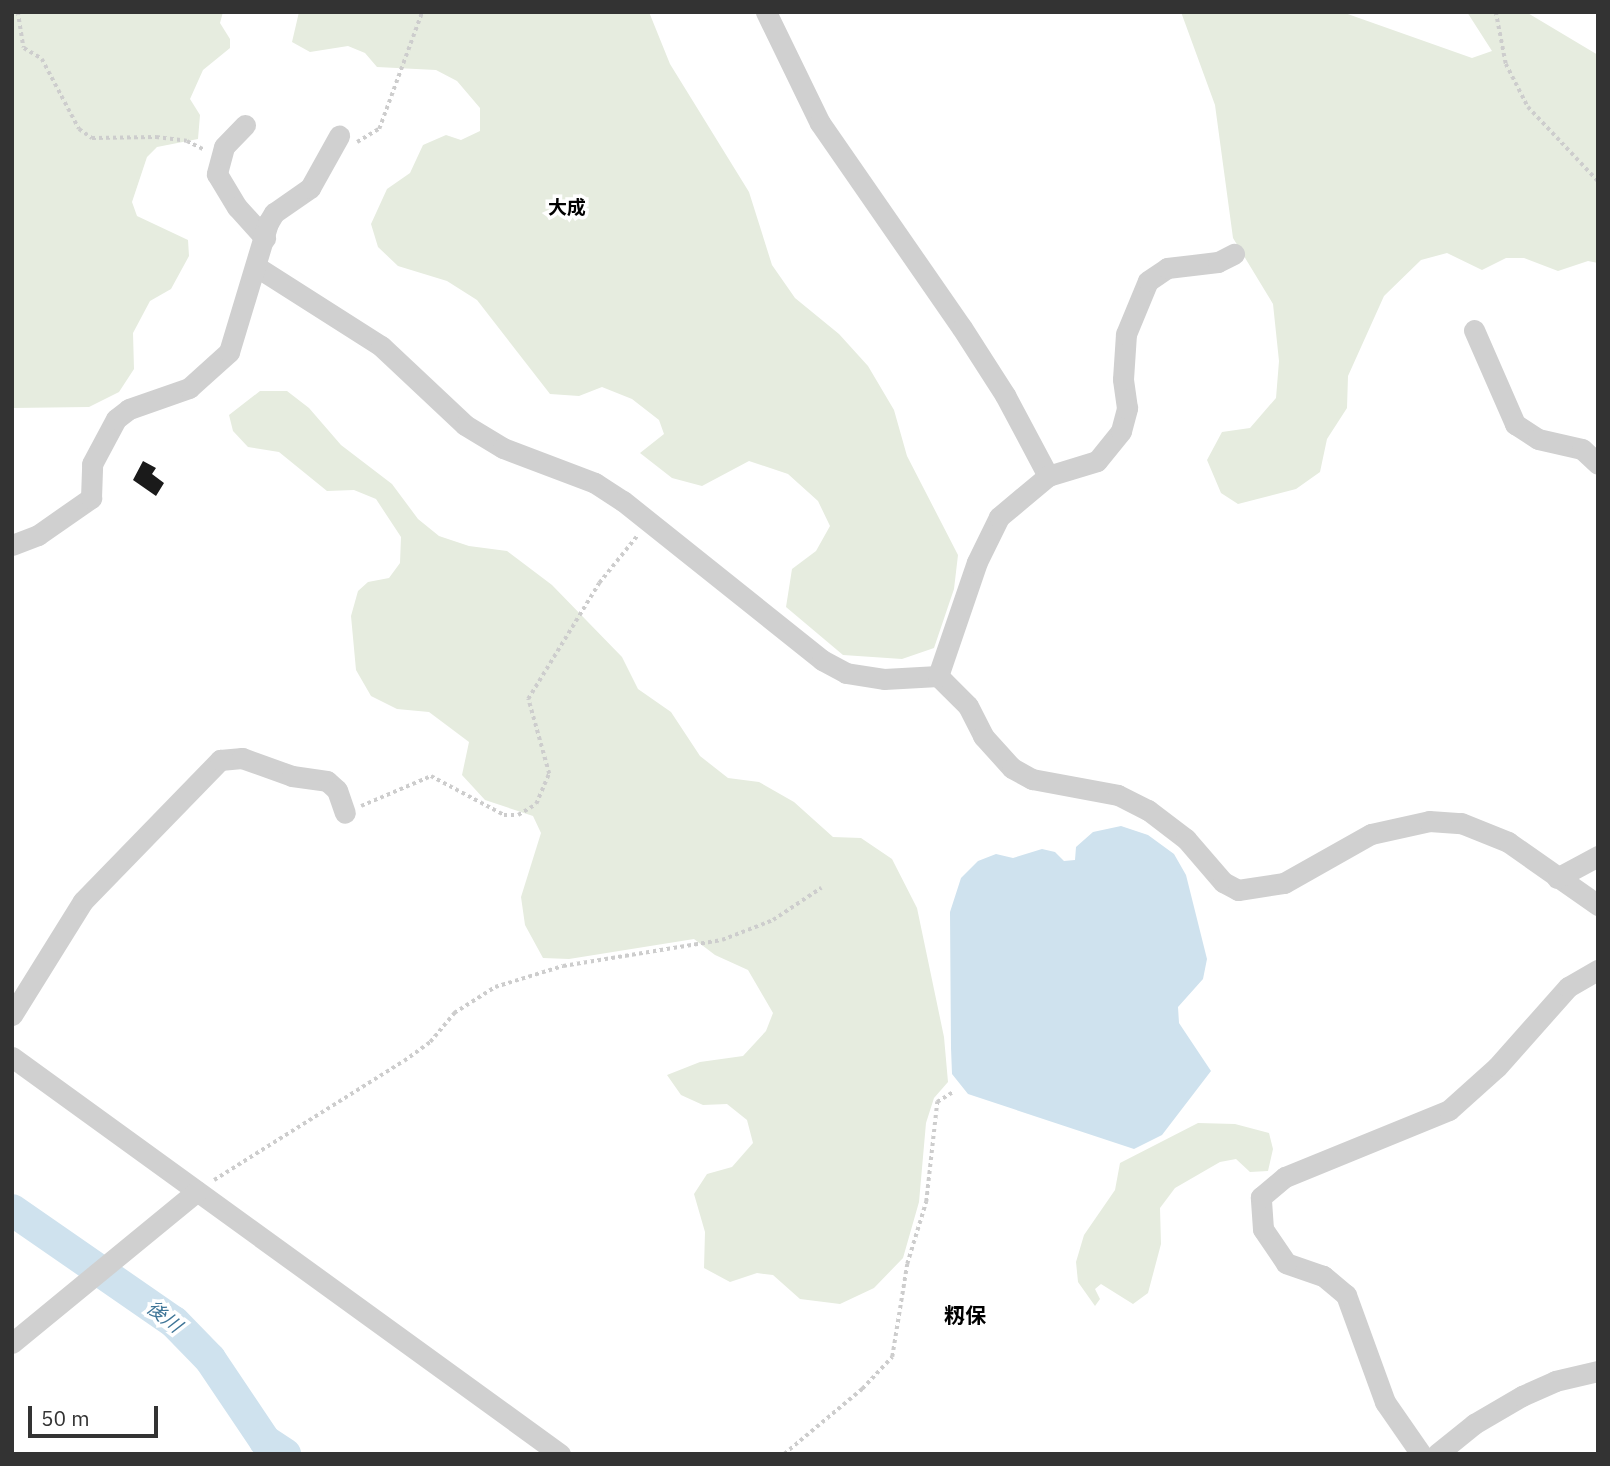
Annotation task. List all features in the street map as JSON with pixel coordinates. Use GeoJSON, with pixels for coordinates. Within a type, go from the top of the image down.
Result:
{"type":"FeatureCollection","features":[{"type":"Feature","properties":{"kind":"street"},"geometry":{"type":"LineString","coordinates":[[766,12],[820,123],[962,328],[1005,395],[1048,476]]}},
{"type":"Feature","properties":{"kind":"street"},"geometry":{"type":"LineString","coordinates":[[245,125],[231,137],[218,162],[220,182],[265,238]]}},
{"type":"Feature","properties":{"kind":"street"},"geometry":{"type":"LineString","coordinates":[[12,545],[38,535],[91,498],[92,464],[116,419],[129,409],[189,388],[216,366],[236,335],[274,213],[310,188],[338,136]]}},
{"type":"Feature","properties":{"kind":"street"},"geometry":{"type":"LineString","coordinates":[[938,677],[991,531],[1015,502],[1048,476],[1097,461],[1121,431],[1127,408],[1123,379],[1126,334],[1149,281],[1167,268],[1218,262],[1234,254]]}},
{"type":"Feature","properties":{"kind":"street"},"geometry":{"type":"LineString","coordinates":[[257,267],[381,346],[465,425],[503,448],[595,483],[652,524],[822,660],[846,673],[884,679],[938,677],[968,706],[983,736],[1012,768],[1032,779],[1118,795],[1148,810],[1186,839],[1223,882],[1238,890],[1284,883],[1371,834],[1429,821],[1461,823],[1488,832],[1521,849],[1598,905]]}},
{"type":"Feature","properties":{"kind":"street"},"geometry":{"type":"LineString","coordinates":[[1474,330],[1515,424],[1538,439],[1582,449],[1598,464]]}},
{"type":"Feature","properties":{"kind":"street"},"geometry":{"type":"LineString","coordinates":[[12,1016],[83,901],[220,760],[242,758],[292,776],[327,781],[337,790],[345,813]]}},
{"type":"Feature","properties":{"kind":"street"},"geometry":{"type":"LineString","coordinates":[[1558,877],[1598,856]]}},
{"type":"Feature","properties":{"kind":"street"},"geometry":{"type":"LineString","coordinates":[[1420,1454],[1385,1402],[1346,1295],[1323,1276],[1286,1263],[1263,1229],[1261,1197],[1285,1177],[1449,1110],[1497,1067],[1569,987],[1598,970]]}},
{"type":"Feature","properties":{"kind":"street"},"geometry":{"type":"LineString","coordinates":[[12,1057],[561,1454]]}},
{"type":"Feature","properties":{"kind":"street"},"geometry":{"type":"LineString","coordinates":[[12,1343],[197,1191]]}},
{"type":"Feature","properties":{"kind":"street"},"geometry":{"type":"LineString","coordinates":[[1437,1454],[1474,1424],[1522,1396],[1555,1381],[1598,1371]]}},
{"type":"Feature","properties":{"kind":"path"},"geometry":{"type":"LineString","coordinates":[[18,12],[24,48],[42,59],[79,129],[92,138],[139,135],[187,141],[203,147],[218,162]]}},
{"type":"Feature","properties":{"kind":"path"},"geometry":{"type":"LineString","coordinates":[[338,136],[353,143],[368,140],[379,129],[422,12]]}},
{"type":"Feature","properties":{"kind":"path"},"geometry":{"type":"LineString","coordinates":[[1496,12],[1506,64],[1528,107],[1598,181]]}},
{"type":"Feature","properties":{"kind":"path"},"geometry":{"type":"LineString","coordinates":[[345,813],[432,776],[504,815],[518,816],[536,804],[549,774],[528,699],[598,583],[625,546],[652,524]]}},
{"type":"Feature","properties":{"kind":"path"},"geometry":{"type":"LineString","coordinates":[[197,1191],[404,1061],[430,1042],[454,1013],[495,987],[564,966],[722,940],[773,920],[821,888]]}},
{"type":"Feature","properties":{"kind":"path"},"geometry":{"type":"LineString","coordinates":[[784,1454],[862,1389],[892,1357],[907,1264],[926,1202],[937,1102],[953,1092]]}},
{"type":"Feature","properties":{"kind":"shaded area"},"geometry":{"type":"Polygon","coordinates":[[[12,12],[223,12],[220,23],[230,39],[230,48],[203,70],[190,99],[200,115],[198,139],[157,147],[147,157],[132,202],[137,216],[188,240],[189,256],[171,289],[150,301],[133,333],[134,369],[119,392],[89,407],[12,408],[12,12]]]}},
{"type":"Feature","properties":{"kind":"shaded area"},"geometry":{"type":"Polygon","coordinates":[[[299,12],[649,12],[670,64],[749,192],[772,265],[795,298],[839,334],[868,366],[894,410],[907,456],[958,555],[954,589],[934,648],[902,659],[843,655],[786,607],[792,569],[816,551],[830,526],[818,501],[788,474],[749,461],[702,486],[672,478],[640,453],[664,434],[659,420],[632,399],[602,387],[579,396],[550,394],[477,300],[447,281],[398,266],[378,247],[371,224],[387,189],[410,173],[423,145],[446,135],[461,140],[480,131],[480,108],[457,81],[436,70],[377,67],[365,53],[348,46],[310,52],[292,42],[299,12]]]}},
{"type":"Feature","properties":{"kind":"shaded area"},"geometry":{"type":"Polygon","coordinates":[[[1181,12],[1342,12],[1472,58],[1492,51],[1467,12],[1526,12],[1598,55],[1598,263],[1588,261],[1558,271],[1524,258],[1506,258],[1482,270],[1447,253],[1421,260],[1384,296],[1348,376],[1347,408],[1327,439],[1320,472],[1296,489],[1238,504],[1221,493],[1207,460],[1222,432],[1250,428],[1276,398],[1279,361],[1273,304],[1233,238],[1215,105],[1181,12]]]}},
{"type":"Feature","properties":{"kind":"shaded area"},"geometry":{"type":"Polygon","coordinates":[[[260,391],[287,391],[309,408],[341,445],[392,484],[418,519],[439,536],[469,546],[507,551],[552,585],[622,657],[638,689],[671,712],[700,756],[728,778],[759,782],[794,802],[833,837],[861,838],[892,859],[917,908],[944,1037],[948,1082],[934,1098],[926,1123],[919,1202],[903,1258],[874,1288],[840,1304],[800,1299],[773,1275],[757,1273],[730,1282],[704,1268],[705,1232],[694,1194],[707,1174],[732,1167],[753,1143],[747,1120],[727,1104],[703,1105],[681,1095],[667,1075],[700,1062],[743,1056],[766,1031],[773,1013],[748,970],[715,955],[694,939],[569,959],[543,958],[525,925],[521,897],[541,833],[533,816],[485,800],[462,775],[469,742],[429,712],[397,709],[371,696],[356,670],[351,616],[358,591],[368,582],[389,578],[400,563],[401,537],[376,499],[354,490],[327,491],[279,452],[248,447],[233,431],[229,415],[260,391]]]}},
{"type":"Feature","properties":{"kind":"shaded area"},"geometry":{"type":"Polygon","coordinates":[[[1198,1123],[1235,1124],[1269,1133],[1273,1149],[1268,1171],[1250,1172],[1236,1159],[1220,1162],[1175,1188],[1160,1208],[1161,1244],[1148,1293],[1133,1304],[1101,1284],[1095,1289],[1100,1299],[1095,1306],[1078,1282],[1076,1262],[1084,1235],[1115,1190],[1120,1163],[1198,1123]]]}},
{"type":"Feature","properties":{"kind":"water"},"geometry":{"type":"Polygon","coordinates":[[[1121,826],[1148,835],[1174,854],[1186,875],[1207,959],[1203,979],[1178,1007],[1179,1023],[1211,1071],[1162,1135],[1134,1149],[968,1094],[952,1074],[950,912],[961,878],[978,861],[996,854],[1013,858],[1042,849],[1055,852],[1064,861],[1075,860],[1076,847],[1093,832],[1121,826]]]}},
{"type":"Feature","properties":{"kind":"building"},"geometry":{"type":"Polygon","coordinates":[[[143,461],[156,468],[152,474],[164,483],[156,496],[133,480],[143,461]]]}},
{"type":"Feature","properties":{"kind":"waterway","name":"後川"},"geometry":{"type":"LineString","coordinates":[[12,1210],[174,1322],[210,1359],[265,1441],[285,1454]]}},
{"type":"Feature","properties":{"kind":"district","name":"大成"},"geometry":{"type":"Point","coordinates":[567,208]}},
{"type":"Feature","properties":{"kind":"district","name":"籾保"},"geometry":{"type":"Point","coordinates":[965,1315]}}]}
